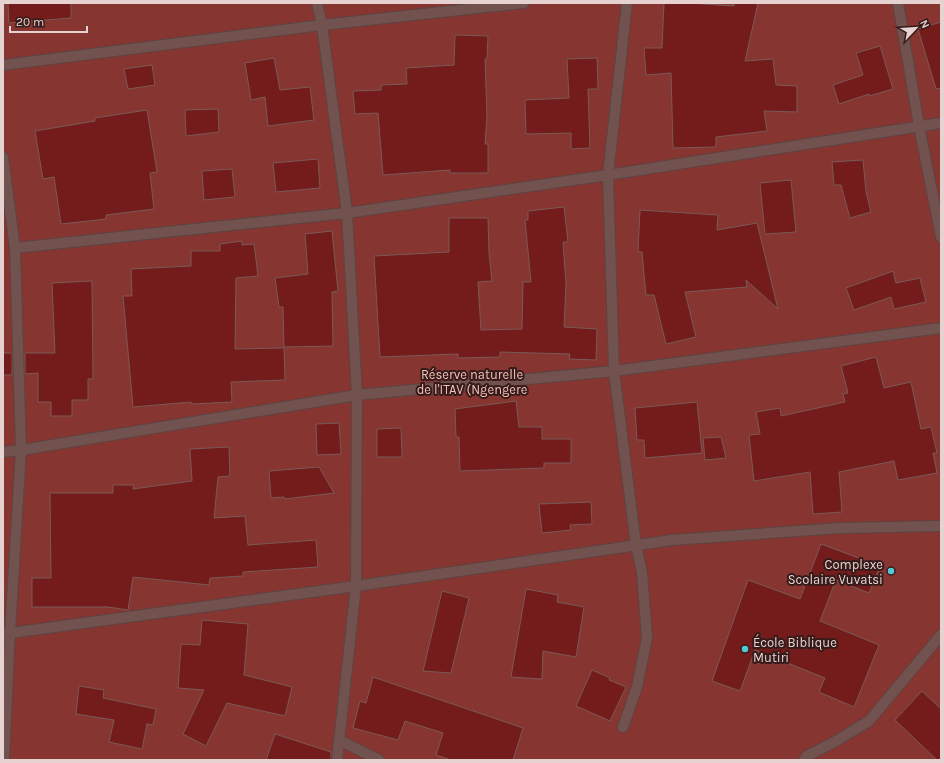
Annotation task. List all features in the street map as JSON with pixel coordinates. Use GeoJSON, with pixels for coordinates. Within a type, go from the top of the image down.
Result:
{"type":"FeatureCollection","features":[{"type":"Feature","properties":{"kind":"street"},"geometry":{"type":"LineString","coordinates":[[316,3],[322,25],[347,213],[357,395],[356,586],[338,760]]}},
{"type":"Feature","properties":{"kind":"street"},"geometry":{"type":"LineString","coordinates":[[3,65],[322,25],[524,3]]}},
{"type":"Feature","properties":{"kind":"street"},"geometry":{"type":"LineString","coordinates":[[623,727],[637,687],[647,638],[642,572],[636,545],[614,372],[608,175],[627,3]]}},
{"type":"Feature","properties":{"kind":"street"},"geometry":{"type":"LineString","coordinates":[[898,3],[918,126],[941,237]]}},
{"type":"Feature","properties":{"kind":"street"},"geometry":{"type":"LineString","coordinates":[[15,248],[347,213],[608,175],[941,123]]}},
{"type":"Feature","properties":{"kind":"street"},"geometry":{"type":"LineString","coordinates":[[3,156],[15,248],[21,450],[6,633],[4,760]]}},
{"type":"Feature","properties":{"kind":"street"},"geometry":{"type":"LineString","coordinates":[[3,452],[357,395],[614,372],[941,328]]}},
{"type":"Feature","properties":{"kind":"street"},"geometry":{"type":"LineString","coordinates":[[6,633],[356,586],[672,540],[840,528],[941,526]]}},
{"type":"Feature","properties":{"kind":"street"},"geometry":{"type":"LineString","coordinates":[[804,760],[807,756],[869,721],[941,635]]}},
{"type":"Feature","properties":{"kind":"street"},"geometry":{"type":"LineString","coordinates":[[339,740],[379,760]]}},
{"type":"Feature","properties":{"kind":"green space","name":"Réserve naturelle de l'ITAV (Ngengere"},"geometry":{"type":"Polygon","coordinates":[[[3,3],[941,3],[941,760],[3,760],[3,3]]]}},
{"type":"Feature","properties":{"kind":"building"},"geometry":{"type":"Polygon","coordinates":[[[8,3],[71,3],[71,18],[9,23],[8,3]]]}},
{"type":"Feature","properties":{"kind":"building"},"geometry":{"type":"Polygon","coordinates":[[[664,3],[734,6],[734,3],[758,3],[745,61],[773,59],[776,85],[797,86],[797,112],[764,111],[767,131],[716,137],[716,147],[673,148],[671,73],[646,75],[644,48],[662,48],[664,3]]]}},
{"type":"Feature","properties":{"kind":"building"},"geometry":{"type":"Polygon","coordinates":[[[941,22],[941,88],[936,89],[918,29],[941,22]]]}},
{"type":"Feature","properties":{"kind":"building"},"geometry":{"type":"Polygon","coordinates":[[[455,35],[488,36],[487,59],[485,59],[487,116],[485,144],[488,144],[488,173],[450,173],[450,170],[383,175],[378,113],[355,114],[353,91],[381,90],[381,85],[407,84],[406,68],[454,65],[455,35]]]}},
{"type":"Feature","properties":{"kind":"building"},"geometry":{"type":"Polygon","coordinates":[[[880,46],[893,89],[869,96],[869,94],[839,104],[833,85],[863,75],[856,53],[880,46]]]}},
{"type":"Feature","properties":{"kind":"building"},"geometry":{"type":"Polygon","coordinates":[[[274,58],[280,90],[310,87],[314,120],[268,126],[265,97],[251,100],[245,63],[274,58]]]}},
{"type":"Feature","properties":{"kind":"building"},"geometry":{"type":"Polygon","coordinates":[[[597,58],[598,89],[588,89],[590,148],[571,149],[571,133],[526,134],[525,100],[569,98],[567,59],[597,58]]]}},
{"type":"Feature","properties":{"kind":"building"},"geometry":{"type":"Polygon","coordinates":[[[152,65],[155,85],[128,89],[124,69],[152,65]]]}},
{"type":"Feature","properties":{"kind":"building"},"geometry":{"type":"Polygon","coordinates":[[[218,109],[219,132],[186,136],[185,110],[218,109]]]}},
{"type":"Feature","properties":{"kind":"building"},"geometry":{"type":"Polygon","coordinates":[[[147,110],[157,172],[150,173],[154,209],[106,215],[106,219],[61,224],[54,177],[43,179],[35,131],[95,121],[95,118],[147,110]]]}},
{"type":"Feature","properties":{"kind":"building"},"geometry":{"type":"Polygon","coordinates":[[[318,159],[320,188],[276,192],[273,163],[318,159]]]}},
{"type":"Feature","properties":{"kind":"building"},"geometry":{"type":"Polygon","coordinates":[[[863,160],[866,192],[871,212],[850,218],[841,185],[834,185],[832,162],[863,160]]]}},
{"type":"Feature","properties":{"kind":"building"},"geometry":{"type":"Polygon","coordinates":[[[232,169],[235,197],[204,200],[202,171],[232,169]]]}},
{"type":"Feature","properties":{"kind":"building"},"geometry":{"type":"Polygon","coordinates":[[[791,180],[796,232],[765,234],[760,183],[791,180]]]}},
{"type":"Feature","properties":{"kind":"building"},"geometry":{"type":"Polygon","coordinates":[[[564,207],[568,242],[563,242],[566,284],[564,327],[597,329],[596,360],[569,359],[570,354],[500,352],[500,357],[458,358],[458,354],[380,357],[374,256],[449,252],[449,218],[488,218],[489,253],[492,281],[478,282],[481,330],[522,329],[523,282],[531,282],[525,220],[528,220],[528,211],[564,207]]]}},
{"type":"Feature","properties":{"kind":"building"},"geometry":{"type":"Polygon","coordinates":[[[640,210],[718,215],[717,230],[757,223],[778,309],[746,280],[747,287],[685,292],[696,337],[666,344],[654,295],[646,295],[642,252],[638,252],[640,210]]]}},
{"type":"Feature","properties":{"kind":"building"},"geometry":{"type":"Polygon","coordinates":[[[332,231],[338,291],[332,292],[333,346],[284,347],[283,307],[279,307],[275,278],[308,274],[305,234],[332,231]]]}},
{"type":"Feature","properties":{"kind":"building"},"geometry":{"type":"Polygon","coordinates":[[[242,241],[242,245],[254,244],[258,276],[236,278],[235,349],[284,348],[285,380],[231,382],[232,402],[191,404],[191,402],[133,407],[123,296],[132,296],[131,269],[191,266],[191,251],[220,251],[220,244],[242,241]]]}},
{"type":"Feature","properties":{"kind":"building"},"geometry":{"type":"Polygon","coordinates":[[[893,271],[896,283],[920,278],[926,302],[894,309],[891,297],[854,310],[846,288],[893,271]]]}},
{"type":"Feature","properties":{"kind":"building"},"geometry":{"type":"Polygon","coordinates":[[[92,281],[93,379],[88,379],[88,400],[72,400],[72,416],[51,416],[51,402],[38,402],[38,373],[25,374],[25,353],[55,353],[52,283],[92,281]]]}},
{"type":"Feature","properties":{"kind":"building"},"geometry":{"type":"Polygon","coordinates":[[[3,353],[12,353],[12,375],[3,375],[3,353]]]}},
{"type":"Feature","properties":{"kind":"building"},"geometry":{"type":"Polygon","coordinates":[[[876,357],[884,388],[911,382],[921,429],[931,427],[937,453],[933,453],[937,473],[898,480],[894,461],[839,472],[842,512],[813,514],[810,472],[754,481],[749,435],[760,434],[756,412],[780,408],[781,416],[845,402],[843,394],[848,393],[841,366],[876,357]]]}},
{"type":"Feature","properties":{"kind":"building"},"geometry":{"type":"Polygon","coordinates":[[[516,401],[519,427],[542,427],[542,439],[571,439],[571,463],[544,463],[544,468],[460,471],[459,437],[456,437],[455,409],[516,401]]]}},
{"type":"Feature","properties":{"kind":"building"},"geometry":{"type":"Polygon","coordinates":[[[697,402],[702,453],[645,458],[644,440],[637,440],[635,408],[697,402]]]}},
{"type":"Feature","properties":{"kind":"building"},"geometry":{"type":"Polygon","coordinates":[[[339,423],[341,454],[317,455],[316,424],[339,423]]]}},
{"type":"Feature","properties":{"kind":"building"},"geometry":{"type":"Polygon","coordinates":[[[401,428],[402,457],[377,457],[377,429],[401,428]]]}},
{"type":"Feature","properties":{"kind":"building"},"geometry":{"type":"Polygon","coordinates":[[[721,437],[726,458],[705,460],[703,438],[721,437]]]}},
{"type":"Feature","properties":{"kind":"building"},"geometry":{"type":"Polygon","coordinates":[[[229,447],[230,476],[218,477],[214,518],[245,516],[248,545],[316,540],[318,567],[243,572],[243,576],[210,578],[209,585],[133,577],[128,610],[108,607],[32,607],[32,578],[51,578],[50,493],[113,493],[113,485],[134,485],[133,489],[192,481],[190,449],[229,447]]]}},
{"type":"Feature","properties":{"kind":"building"},"geometry":{"type":"Polygon","coordinates":[[[319,467],[334,493],[285,499],[284,497],[271,498],[269,471],[319,467]]]}},
{"type":"Feature","properties":{"kind":"building"},"geometry":{"type":"Polygon","coordinates":[[[591,502],[592,524],[570,525],[571,530],[542,533],[539,504],[591,502]]]}},
{"type":"Feature","properties":{"kind":"building"},"geometry":{"type":"Polygon","coordinates":[[[821,544],[880,566],[869,593],[836,580],[820,621],[879,645],[854,707],[819,692],[825,678],[755,650],[740,691],[712,681],[748,580],[800,599],[821,544]]]}},
{"type":"Feature","properties":{"kind":"building"},"geometry":{"type":"Polygon","coordinates":[[[526,589],[558,595],[557,602],[584,607],[576,657],[543,651],[542,679],[511,677],[526,589]]]}},
{"type":"Feature","properties":{"kind":"building"},"geometry":{"type":"Polygon","coordinates":[[[442,591],[469,598],[451,673],[423,671],[442,591]]]}},
{"type":"Feature","properties":{"kind":"building"},"geometry":{"type":"Polygon","coordinates":[[[202,620],[248,624],[244,675],[292,687],[285,716],[227,703],[206,746],[183,734],[204,690],[178,688],[181,644],[200,645],[202,620]]]}},
{"type":"Feature","properties":{"kind":"building"},"geometry":{"type":"Polygon","coordinates":[[[592,670],[610,678],[609,680],[626,687],[610,721],[576,706],[592,670]]]}},
{"type":"Feature","properties":{"kind":"building"},"geometry":{"type":"Polygon","coordinates":[[[373,677],[523,728],[513,760],[451,760],[436,755],[443,733],[405,721],[398,740],[353,728],[360,701],[366,703],[373,677]]]}},
{"type":"Feature","properties":{"kind":"building"},"geometry":{"type":"Polygon","coordinates":[[[79,686],[104,690],[103,698],[156,709],[153,725],[147,724],[142,749],[109,742],[114,720],[76,714],[79,686]]]}},
{"type":"Feature","properties":{"kind":"building"},"geometry":{"type":"Polygon","coordinates":[[[922,691],[941,709],[941,760],[937,760],[895,720],[922,691]]]}},
{"type":"Feature","properties":{"kind":"building"},"geometry":{"type":"Polygon","coordinates":[[[275,734],[331,752],[331,760],[266,760],[275,734]]]}},
{"type":"Feature","properties":{"kind":"place","name":"Complexe Scolaire Vuvatsi"},"geometry":{"type":"Point","coordinates":[891,571]}},
{"type":"Feature","properties":{"kind":"place","name":"École Biblique Mutiri"},"geometry":{"type":"Point","coordinates":[745,649]}}]}
